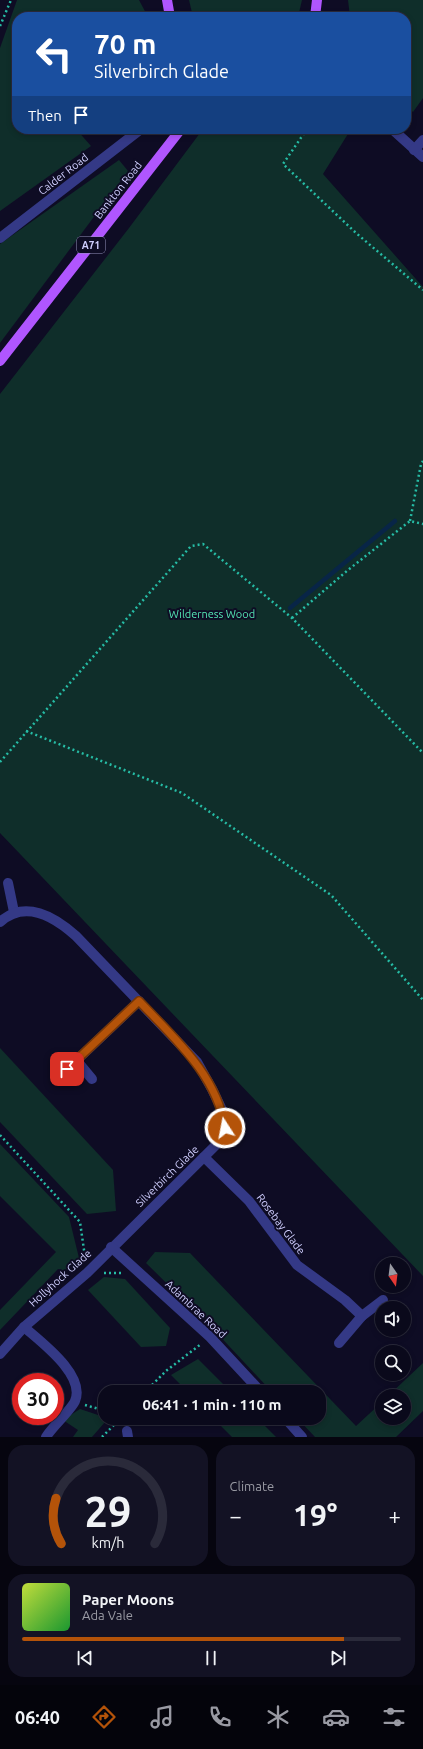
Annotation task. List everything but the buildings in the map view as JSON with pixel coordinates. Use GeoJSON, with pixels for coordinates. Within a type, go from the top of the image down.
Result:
{"type":"FeatureCollection","features":[{"type":"Feature","properties":{"kind":"main road"},"geometry":{"type":"LineString","coordinates":[[316,12],[317,0]]}},
{"type":"Feature","properties":{"kind":"main road"},"geometry":{"type":"LineString","coordinates":[[166,1],[169,12]]}},
{"type":"Feature","properties":{"kind":"main road","name":"Bankton Road"},"geometry":{"type":"LineString","coordinates":[[0,361],[178,134]]}},
{"type":"Feature","properties":{"kind":"street","name":"Calder Road"},"geometry":{"type":"LineString","coordinates":[[0,238],[135,134]]}},
{"type":"Feature","properties":{"kind":"street"},"geometry":{"type":"LineString","coordinates":[[397,134],[423,157]]}},
{"type":"Feature","properties":{"kind":"street"},"geometry":{"type":"LineString","coordinates":[[414,150],[423,140]]}},
{"type":"Feature","properties":{"kind":"street"},"geometry":{"type":"LineString","coordinates":[[0,922],[14,912],[8,883]]}},
{"type":"Feature","properties":{"kind":"street","name":"Silverbirch Glade"},"geometry":{"type":"LineString","coordinates":[[14,912],[41,913],[62,923],[76,936],[197,1062],[223,1112],[225,1128],[219,1142],[111,1247]]}},
{"type":"Feature","properties":{"kind":"street"},"geometry":{"type":"LineString","coordinates":[[58,1078],[139,1001]]}},
{"type":"Feature","properties":{"kind":"street"},"geometry":{"type":"LineString","coordinates":[[77,1061],[92,1079]]}},
{"type":"Feature","properties":{"kind":"street","name":"Rosebay Glade"},"geometry":{"type":"LineString","coordinates":[[204,1157],[249,1201],[297,1265],[345,1300],[362,1316]]}},
{"type":"Feature","properties":{"kind":"street","name":"Hollyhock Glade"},"geometry":{"type":"LineString","coordinates":[[0,1354],[24,1327],[87,1273],[111,1247]]}},
{"type":"Feature","properties":{"kind":"street","name":"Adambrae Road"},"geometry":{"type":"LineString","coordinates":[[111,1247],[210,1337],[255,1385]]}},
{"type":"Feature","properties":{"kind":"street"},"geometry":{"type":"LineString","coordinates":[[339,1343],[362,1316],[383,1300]]}},
{"type":"Feature","properties":{"kind":"street"},"geometry":{"type":"LineString","coordinates":[[24,1327],[66,1367],[74,1378],[78,1390],[75,1402],[46,1437]]}},
{"type":"Feature","properties":{"kind":"street"},"geometry":{"type":"LineString","coordinates":[[291,1425],[302,1437]]}},
{"type":"Feature","properties":{"kind":"path"},"geometry":{"type":"LineString","coordinates":[[0,26],[11,0]]}},
{"type":"Feature","properties":{"kind":"path"},"geometry":{"type":"LineString","coordinates":[[304,134],[283,164],[356,233],[423,290]]}},
{"type":"Feature","properties":{"kind":"path"},"geometry":{"type":"LineString","coordinates":[[292,618],[348,570],[410,521],[420,464],[423,461]]}},
{"type":"Feature","properties":{"kind":"path"},"geometry":{"type":"LineString","coordinates":[[410,521],[423,524]]}},
{"type":"Feature","properties":{"kind":"path"},"geometry":{"type":"LineString","coordinates":[[0,762],[191,546],[204,544],[292,618],[423,753]]}},
{"type":"Feature","properties":{"kind":"path"},"geometry":{"type":"LineString","coordinates":[[26,731],[182,793],[331,895],[423,1000]]}},
{"type":"Feature","properties":{"kind":"path"},"geometry":{"type":"LineString","coordinates":[[152,1385],[166,1371],[210,1337]]}},
{"type":"Feature","properties":{"kind":"path"},"geometry":{"type":"LineString","coordinates":[[75,1402],[98,1409]]}},
{"type":"Feature","properties":{"kind":"path"},"geometry":{"type":"LineString","coordinates":[[102,1437],[114,1425]]}},
{"type":"Feature","properties":{"kind":"green space"},"geometry":{"type":"Polygon","coordinates":[[[17,0],[139,0],[145,12],[13,12],[17,0]]]}},
{"type":"Feature","properties":{"kind":"green space"},"geometry":{"type":"Polygon","coordinates":[[[189,0],[302,0],[299,12],[192,12],[189,0]]]}},
{"type":"Feature","properties":{"kind":"green space"},"geometry":{"type":"Polygon","coordinates":[[[348,0],[423,0],[423,98],[413,112],[411,110],[411,12],[349,12],[348,0]]]}},
{"type":"Feature","properties":{"kind":"green space"},"geometry":{"type":"Polygon","coordinates":[[[12,14],[12,134],[80,134],[91,146],[0,211],[0,48],[12,14]]]}},
{"type":"Feature","properties":{"kind":"green space","name":"Wilderness Wood"},"geometry":{"type":"Polygon","coordinates":[[[199,134],[348,134],[323,174],[423,287],[423,1276],[411,1263],[411,1257],[405,1257],[0,833],[0,394],[129,228],[199,134]]]}},
{"type":"Feature","properties":{"kind":"green space"},"geometry":{"type":"Polygon","coordinates":[[[119,160],[128,171],[0,343],[0,244],[119,160]]]}},
{"type":"Feature","properties":{"kind":"green space"},"geometry":{"type":"Polygon","coordinates":[[[0,1048],[113,1170],[116,1211],[87,1214],[0,1122],[0,1048]]]}},
{"type":"Feature","properties":{"kind":"green space"},"geometry":{"type":"Polygon","coordinates":[[[0,1144],[69,1217],[79,1258],[66,1271],[58,1269],[0,1330],[0,1310],[56,1252],[0,1196],[0,1144]]]}},
{"type":"Feature","properties":{"kind":"green space"},"geometry":{"type":"Polygon","coordinates":[[[155,1252],[190,1253],[317,1385],[265,1385],[215,1331],[146,1263],[155,1252]]]}},
{"type":"Feature","properties":{"kind":"green space"},"geometry":{"type":"Polygon","coordinates":[[[104,1277],[125,1279],[170,1328],[166,1346],[141,1347],[88,1290],[104,1277]]]}},
{"type":"Feature","properties":{"kind":"green space"},"geometry":{"type":"Polygon","coordinates":[[[198,1359],[224,1385],[181,1385],[171,1375],[198,1359]]]}},
{"type":"Feature","properties":{"kind":"green space"},"geometry":{"type":"Polygon","coordinates":[[[423,1363],[423,1411],[411,1423],[411,1389],[395,1389],[404,1381],[411,1381],[411,1374],[423,1363]]]}},
{"type":"Feature","properties":{"kind":"green space"},"geometry":{"type":"Polygon","coordinates":[[[326,1395],[356,1426],[375,1408],[375,1425],[408,1425],[396,1437],[315,1437],[304,1425],[326,1425],[326,1395]]]}},
{"type":"Feature","properties":{"kind":"green space"},"geometry":{"type":"Polygon","coordinates":[[[80,1409],[98,1415],[98,1425],[102,1425],[92,1437],[73,1437],[78,1430],[64,1419],[80,1409]]]}},
{"type":"Feature","properties":{"kind":"green space"},"geometry":{"type":"Polygon","coordinates":[[[220,1425],[264,1425],[276,1437],[232,1437],[220,1425]]]}},
{"type":"Feature","properties":{"kind":"waterway"},"geometry":{"type":"LineString","coordinates":[[290,608],[395,521]]}},
{"type":"Feature","properties":{"kind":"route"},"geometry":{"type":"LineString","coordinates":[[67,1069],[139,1001],[197,1062],[223,1112],[225,1128]]}}]}
